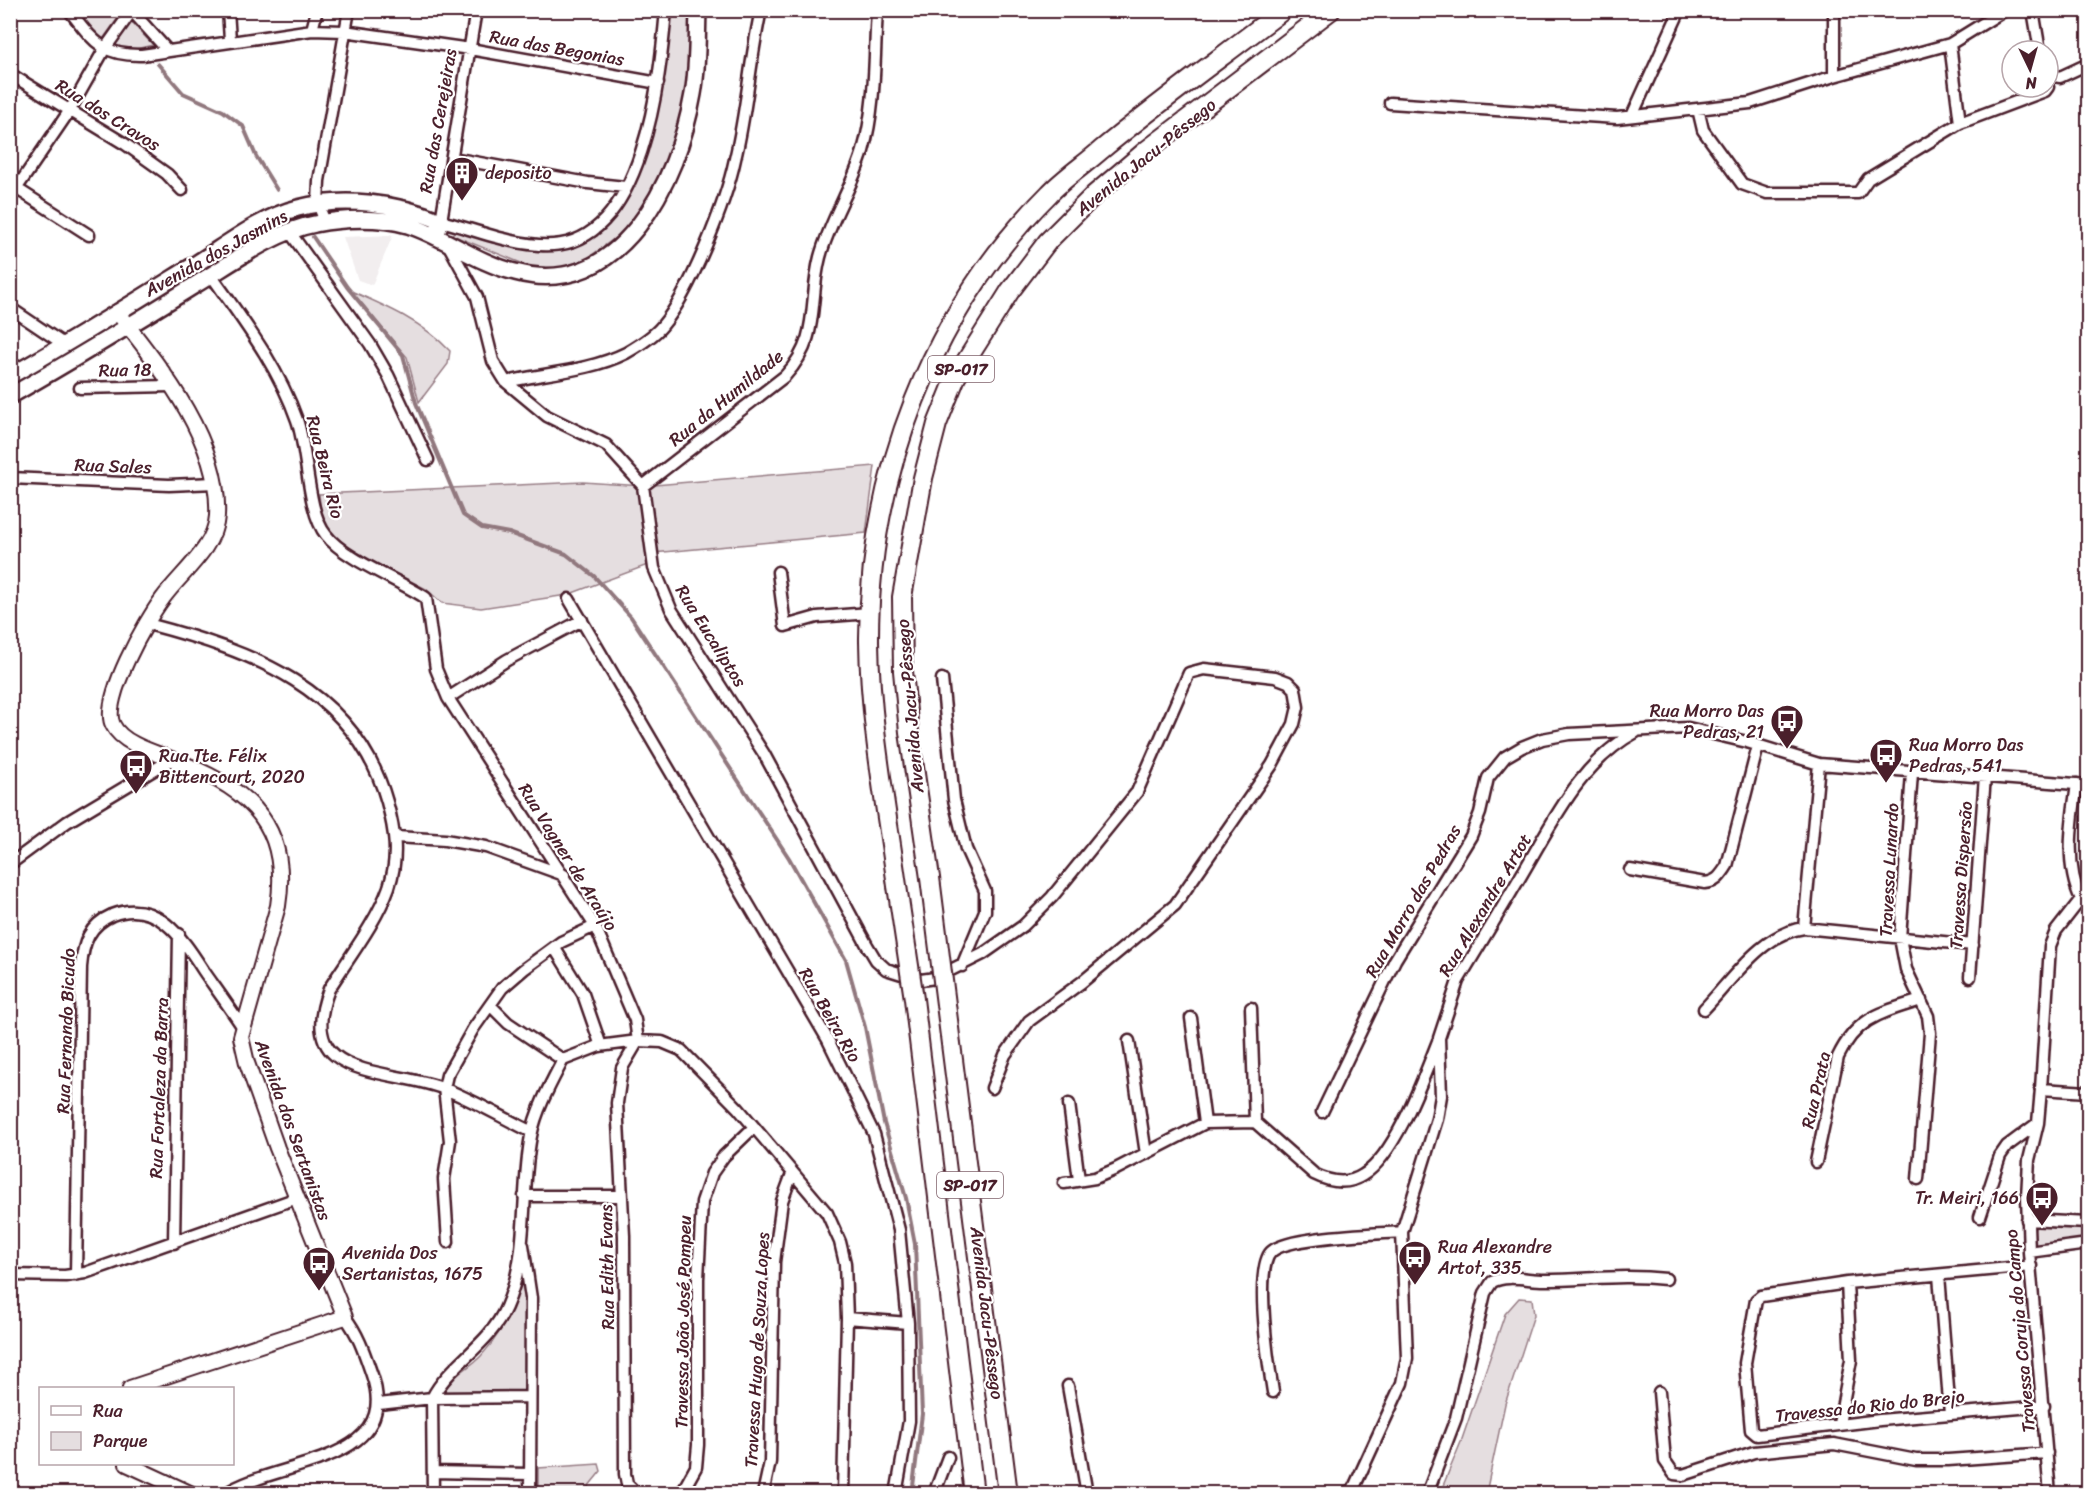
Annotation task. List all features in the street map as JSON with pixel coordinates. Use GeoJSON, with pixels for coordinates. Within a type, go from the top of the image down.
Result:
{"type":"FeatureCollection","features":[{"type":"Feature","properties":{"kind":"highway","name":"Avenida Jacu-Pêssego"},"geometry":{"type":"LineString","coordinates":[[975,1494],[914,999],[873,700],[870,613],[878,530],[905,421],[941,342],[972,290],[1008,241],[1049,194],[1178,89],[1283,10]]}},
{"type":"Feature","properties":{"kind":"highway","name":"Avenida Jacu-Pêssego"},"geometry":{"type":"LineString","coordinates":[[1008,1494],[930,878],[909,732],[903,660],[902,597],[923,478],[937,424],[956,377],[1010,291],[1048,241],[1094,195],[1147,150],[1331,10]]}},
{"type":"Feature","properties":{"kind":"main road","name":"Avenida dos Jasmins"},"geometry":{"type":"LineString","coordinates":[[10,396],[211,275],[289,231],[325,222],[383,221],[407,225],[502,268],[529,276],[568,275],[592,266],[618,249],[637,228],[654,202],[681,140],[694,91],[698,10]]}},
{"type":"Feature","properties":{"kind":"main road","name":"Avenida dos Jasmins"},"geometry":{"type":"LineString","coordinates":[[10,376],[65,345],[273,217],[296,208],[318,204],[392,206],[414,210],[441,221]]}},
{"type":"Feature","properties":{"kind":"main road","name":"Rua das Cerejeiras"},"geometry":{"type":"LineString","coordinates":[[441,221],[442,240]]}},
{"type":"Feature","properties":{"kind":"street"},"geometry":{"type":"LineString","coordinates":[[69,10],[104,50]]}},
{"type":"Feature","properties":{"kind":"street"},"geometry":{"type":"LineString","coordinates":[[228,10],[230,40]]}},
{"type":"Feature","properties":{"kind":"street"},"geometry":{"type":"LineString","coordinates":[[312,30],[316,10]]}},
{"type":"Feature","properties":{"kind":"street"},"geometry":{"type":"LineString","coordinates":[[325,222],[318,204],[322,162],[349,10]]}},
{"type":"Feature","properties":{"kind":"street","name":"Rua das Cerejeiras"},"geometry":{"type":"LineString","coordinates":[[441,221],[476,10]]}},
{"type":"Feature","properties":{"kind":"street","name":"Avenida dos Jasmins"},"geometry":{"type":"LineString","coordinates":[[441,221],[517,241],[554,245],[572,241],[588,233],[612,211],[645,142],[658,83],[666,10]]}},
{"type":"Feature","properties":{"kind":"street"},"geometry":{"type":"LineString","coordinates":[[506,382],[587,366],[616,357],[653,335],[668,318],[702,250],[735,161],[761,10]]}},
{"type":"Feature","properties":{"kind":"street","name":"Rua da Humildade"},"geometry":{"type":"LineString","coordinates":[[643,486],[785,376],[799,361],[807,345],[816,272],[823,247],[863,150],[871,108],[877,10]]}},
{"type":"Feature","properties":{"kind":"street"},"geometry":{"type":"LineString","coordinates":[[1632,116],[1680,10]]}},
{"type":"Feature","properties":{"kind":"street"},"geometry":{"type":"LineString","coordinates":[[1829,10],[1834,11],[1834,76]]}},
{"type":"Feature","properties":{"kind":"street"},"geometry":{"type":"LineString","coordinates":[[1390,103],[1617,118],[1750,103],[1834,76],[1950,44],[2005,10]]}},
{"type":"Feature","properties":{"kind":"street"},"geometry":{"type":"LineString","coordinates":[[2033,10],[2038,39]]}},
{"type":"Feature","properties":{"kind":"street"},"geometry":{"type":"LineString","coordinates":[[89,235],[13,191],[70,110],[104,50],[131,11],[168,51]]}},
{"type":"Feature","properties":{"kind":"street","name":"Rua das Begonias"},"geometry":{"type":"LineString","coordinates":[[104,50],[133,55],[312,30],[344,31],[470,49],[658,83]]}},
{"type":"Feature","properties":{"kind":"street"},"geometry":{"type":"LineString","coordinates":[[1950,44],[1960,123]]}},
{"type":"Feature","properties":{"kind":"street"},"geometry":{"type":"LineString","coordinates":[[2060,76],[2088,64]]}},
{"type":"Feature","properties":{"kind":"street","name":"Rua dos Cravos"},"geometry":{"type":"LineString","coordinates":[[10,74],[154,163],[182,190]]}},
{"type":"Feature","properties":{"kind":"street"},"geometry":{"type":"LineString","coordinates":[[1698,108],[1703,130],[1742,184],[1767,193],[1858,193],[1868,179],[1960,123],[2024,99]]}},
{"type":"Feature","properties":{"kind":"street"},"geometry":{"type":"LineString","coordinates":[[453,158],[588,183],[625,187]]}},
{"type":"Feature","properties":{"kind":"street"},"geometry":{"type":"LineString","coordinates":[[289,231],[370,344],[388,375],[428,460]]}},
{"type":"Feature","properties":{"kind":"street"},"geometry":{"type":"LineString","coordinates":[[442,240],[477,297],[493,361],[506,382],[547,416],[606,445],[643,486]]}},
{"type":"Feature","properties":{"kind":"street","name":"Rua Beira Rio"},"geometry":{"type":"LineString","coordinates":[[211,275],[271,362],[288,395],[298,424],[316,516],[325,535],[340,549],[426,598]]}},
{"type":"Feature","properties":{"kind":"street"},"geometry":{"type":"LineString","coordinates":[[10,308],[65,345]]}},
{"type":"Feature","properties":{"kind":"street","name":"Avenida dos Sertanistas"},"geometry":{"type":"LineString","coordinates":[[117,312],[170,386],[205,447],[215,483],[217,519],[210,540],[165,595],[148,624],[112,698],[109,711],[111,723],[117,731],[136,744],[219,779],[243,797],[267,826],[278,852],[281,888],[278,906],[242,1026],[241,1037],[247,1063],[297,1198],[345,1317],[360,1342],[379,1404]]}},
{"type":"Feature","properties":{"kind":"street","name":"Rua 18"},"geometry":{"type":"LineString","coordinates":[[80,388],[170,386]]}},
{"type":"Feature","properties":{"kind":"street","name":"Rua Sales"},"geometry":{"type":"LineString","coordinates":[[10,478],[169,485],[215,483]]}},
{"type":"Feature","properties":{"kind":"street","name":"Rua Eucaliptos"},"geometry":{"type":"LineString","coordinates":[[643,486],[654,568],[671,609],[764,754],[871,952],[886,969],[921,980],[935,978],[962,966]]}},
{"type":"Feature","properties":{"kind":"street"},"geometry":{"type":"LineString","coordinates":[[778,572],[785,626],[817,617],[870,613]]}},
{"type":"Feature","properties":{"kind":"street","name":"Rua Vagner de Araújo"},"geometry":{"type":"LineString","coordinates":[[426,598],[436,669],[448,698],[565,876],[595,926],[635,1020],[638,1041]]}},
{"type":"Feature","properties":{"kind":"street","name":"Rua Beira Rio"},"geometry":{"type":"LineString","coordinates":[[569,599],[691,811],[828,1040],[863,1107],[874,1134],[895,1209],[904,1272],[908,1323],[910,1410],[897,1494]]}},
{"type":"Feature","properties":{"kind":"street"},"geometry":{"type":"LineString","coordinates":[[448,698],[507,660],[582,620]]}},
{"type":"Feature","properties":{"kind":"street"},"geometry":{"type":"LineString","coordinates":[[148,624],[242,652],[284,673],[337,713],[367,751],[384,792],[396,837],[395,860],[389,888],[368,928],[329,989],[321,1019],[322,1032],[332,1056],[346,1064],[444,1088],[532,1132]]}},
{"type":"Feature","properties":{"kind":"street"},"geometry":{"type":"LineString","coordinates":[[962,966],[1000,944],[1036,914],[1137,792],[1189,673],[1204,669],[1275,676],[1288,682],[1295,689],[1298,707],[1294,724],[1272,765],[1175,905],[1082,982],[1029,1021],[1005,1055],[992,1088]]}},
{"type":"Feature","properties":{"kind":"street"},"geometry":{"type":"LineString","coordinates":[[942,679],[954,800],[966,849],[985,891],[985,911],[962,966]]}},
{"type":"Feature","properties":{"kind":"street","name":"Rua Morro das Pedras"},"geometry":{"type":"LineString","coordinates":[[1322,1112],[1395,960],[1471,836],[1480,813],[1488,778],[1496,766],[1521,747],[1542,739],[1600,731],[1636,732],[1688,728],[1819,764],[2088,785]]}},
{"type":"Feature","properties":{"kind":"street","name":"Rua Alexandre Artot"},"geometry":{"type":"LineString","coordinates":[[1351,1494],[1402,1383],[1407,1358],[1402,1232],[1437,1119],[1441,1096],[1439,1038],[1458,981],[1569,795],[1592,765],[1617,742],[1636,732]]}},
{"type":"Feature","properties":{"kind":"street"},"geometry":{"type":"LineString","coordinates":[[1630,870],[1705,883],[1714,882],[1720,877],[1727,866],[1758,746]]}},
{"type":"Feature","properties":{"kind":"street"},"geometry":{"type":"LineString","coordinates":[[10,864],[67,822],[172,759]]}},
{"type":"Feature","properties":{"kind":"street"},"geometry":{"type":"LineString","coordinates":[[1804,928],[1819,764]]}},
{"type":"Feature","properties":{"kind":"street","name":"Travessa Lunardo"},"geometry":{"type":"LineString","coordinates":[[1912,773],[1900,938],[1906,969],[1928,1016],[1930,1033],[1918,1179]]}},
{"type":"Feature","properties":{"kind":"street","name":"Travessa Dispersão"},"geometry":{"type":"LineString","coordinates":[[1970,977],[1985,776]]}},
{"type":"Feature","properties":{"kind":"street","name":"Travessa Coruja do Campo"},"geometry":{"type":"LineString","coordinates":[[2050,1494],[2029,1252],[2027,1220],[2029,1160],[2038,1123],[2050,946],[2056,931],[2085,899],[2074,882],[2072,841],[2077,784]]}},
{"type":"Feature","properties":{"kind":"street"},"geometry":{"type":"LineString","coordinates":[[396,837],[446,840],[486,847],[565,876]]}},
{"type":"Feature","properties":{"kind":"street","name":"Rua Fernando Bicudo"},"geometry":{"type":"LineString","coordinates":[[76,1275],[81,967],[85,940],[104,919],[131,911],[152,915],[166,922],[179,934],[242,1026]]}},
{"type":"Feature","properties":{"kind":"street"},"geometry":{"type":"LineString","coordinates":[[448,1242],[444,1179],[451,1127],[444,1088],[457,1056],[490,1005],[517,975],[554,947],[595,926]]}},
{"type":"Feature","properties":{"kind":"street"},"geometry":{"type":"LineString","coordinates":[[1704,1009],[1776,935],[1804,928],[1972,945]]}},
{"type":"Feature","properties":{"kind":"street","name":"Rua Fortaleza da Barra"},"geometry":{"type":"LineString","coordinates":[[174,1243],[179,934]]}},
{"type":"Feature","properties":{"kind":"street"},"geometry":{"type":"LineString","coordinates":[[554,947],[583,994],[601,1046]]}},
{"type":"Feature","properties":{"kind":"street","name":"Rua Prata"},"geometry":{"type":"LineString","coordinates":[[1816,1162],[1838,1058],[1845,1041],[1857,1027],[1873,1015],[1921,1000]]}},
{"type":"Feature","properties":{"kind":"street"},"geometry":{"type":"LineString","coordinates":[[490,1005],[508,1023],[563,1060]]}},
{"type":"Feature","properties":{"kind":"street"},"geometry":{"type":"LineString","coordinates":[[1251,1008],[1255,1122]]}},
{"type":"Feature","properties":{"kind":"street"},"geometry":{"type":"LineString","coordinates":[[1191,1018],[1205,1123]]}},
{"type":"Feature","properties":{"kind":"street"},"geometry":{"type":"LineString","coordinates":[[1064,1183],[1095,1178],[1146,1155],[1205,1123],[1255,1122],[1314,1174],[1326,1180],[1345,1182],[1363,1175],[1378,1162],[1410,1110],[1439,1038]]}},
{"type":"Feature","properties":{"kind":"street"},"geometry":{"type":"LineString","coordinates":[[530,1494],[531,1298],[523,1243],[524,1196],[532,1132],[563,1060],[601,1046],[638,1041],[669,1044],[686,1053],[738,1108],[827,1213],[840,1242],[845,1263],[847,1318],[843,1494]]}},
{"type":"Feature","properties":{"kind":"street","name":"Rua Edith Evans"},"geometry":{"type":"LineString","coordinates":[[637,1494],[627,1484],[625,1474],[622,1196],[618,1090],[626,1057],[638,1041]]}},
{"type":"Feature","properties":{"kind":"street"},"geometry":{"type":"LineString","coordinates":[[1129,1041],[1146,1155]]}},
{"type":"Feature","properties":{"kind":"street"},"geometry":{"type":"LineString","coordinates":[[2041,1089],[2088,1092]]}},
{"type":"Feature","properties":{"kind":"street"},"geometry":{"type":"LineString","coordinates":[[1069,1104],[1079,1180]]}},
{"type":"Feature","properties":{"kind":"street"},"geometry":{"type":"LineString","coordinates":[[1980,1216],[2000,1156],[2007,1146],[2038,1123]]}},
{"type":"Feature","properties":{"kind":"street","name":"Travessa João José Pompeu"},"geometry":{"type":"LineString","coordinates":[[681,1494],[696,1467],[698,1445],[698,1279],[702,1202],[712,1173],[724,1156],[753,1128]]}},
{"type":"Feature","properties":{"kind":"street","name":"Travessa Hugo de Souza Lopes"},"geometry":{"type":"LineString","coordinates":[[763,1494],[770,1462],[774,1262],[782,1202],[792,1174]]}},
{"type":"Feature","properties":{"kind":"street"},"geometry":{"type":"LineString","coordinates":[[524,1196],[622,1196]]}},
{"type":"Feature","properties":{"kind":"street"},"geometry":{"type":"LineString","coordinates":[[10,1275],[76,1275],[174,1243],[297,1198]]}},
{"type":"Feature","properties":{"kind":"street"},"geometry":{"type":"LineString","coordinates":[[2027,1220],[2088,1223]]}},
{"type":"Feature","properties":{"kind":"street"},"geometry":{"type":"LineString","coordinates":[[1274,1392],[1267,1354],[1263,1276],[1269,1254],[1277,1247],[1329,1237],[1402,1232]]}},
{"type":"Feature","properties":{"kind":"street"},"geometry":{"type":"LineString","coordinates":[[433,1494],[432,1398],[442,1381],[474,1352],[495,1326],[507,1306],[523,1243]]}},
{"type":"Feature","properties":{"kind":"street"},"geometry":{"type":"LineString","coordinates":[[2029,1252],[2088,1244]]}},
{"type":"Feature","properties":{"kind":"street","name":"Travessa do Rio do Brejo"},"geometry":{"type":"LineString","coordinates":[[2031,1266],[1847,1283],[1758,1297],[1745,1363],[1753,1433],[2044,1407]]}},
{"type":"Feature","properties":{"kind":"street"},"geometry":{"type":"LineString","coordinates":[[1427,1494],[1456,1418],[1485,1293],[1492,1282],[1506,1278],[1546,1281],[1612,1275],[1666,1280]]}},
{"type":"Feature","properties":{"kind":"street"},"geometry":{"type":"LineString","coordinates":[[1939,1275],[1950,1414]]}},
{"type":"Feature","properties":{"kind":"street"},"geometry":{"type":"LineString","coordinates":[[1834,1444],[1836,1425],[1851,1360],[1847,1283]]}},
{"type":"Feature","properties":{"kind":"street"},"geometry":{"type":"LineString","coordinates":[[136,1387],[345,1317]]}},
{"type":"Feature","properties":{"kind":"street"},"geometry":{"type":"LineString","coordinates":[[847,1318],[908,1323]]}},
{"type":"Feature","properties":{"kind":"street"},"geometry":{"type":"LineString","coordinates":[[1068,1386],[1087,1494]]}},
{"type":"Feature","properties":{"kind":"street"},"geometry":{"type":"LineString","coordinates":[[1659,1392],[1665,1461],[1674,1474],[1692,1473],[1754,1452],[1834,1444],[1916,1460],[2047,1453]]}},
{"type":"Feature","properties":{"kind":"street"},"geometry":{"type":"LineString","coordinates":[[225,1494],[255,1477],[315,1461],[342,1450],[357,1441],[367,1431],[379,1404],[432,1398],[530,1397]]}},
{"type":"Feature","properties":{"kind":"street"},"geometry":{"type":"LineString","coordinates":[[934,1494],[948,1456]]}},
{"type":"Feature","properties":{"kind":"street"},"geometry":{"type":"LineString","coordinates":[[129,1465],[192,1494]]}},
{"type":"Feature","properties":{"kind":"street"},"geometry":{"type":"LineString","coordinates":[[433,1472],[530,1474]]}},
{"type":"Feature","properties":{"kind":"shaded area"},"geometry":{"type":"Polygon","coordinates":[[[393,235],[372,285],[358,280],[343,237],[393,235]]]}},
{"type":"Feature","properties":{"kind":"green space"},"geometry":{"type":"Polygon","coordinates":[[[77,11],[123,11],[103,39],[96,37],[77,11]]]}},
{"type":"Feature","properties":{"kind":"green space"},"geometry":{"type":"Polygon","coordinates":[[[669,11],[694,11],[695,58],[671,154],[649,199],[631,226],[585,260],[558,268],[531,267],[452,235],[456,228],[543,252],[575,245],[597,236],[649,140],[666,58],[669,11]]]}},
{"type":"Feature","properties":{"kind":"green space"},"geometry":{"type":"Polygon","coordinates":[[[131,22],[153,45],[131,50],[113,47],[131,22]]]}},
{"type":"Feature","properties":{"kind":"green space"},"geometry":{"type":"Polygon","coordinates":[[[351,291],[416,323],[450,351],[448,364],[419,402],[407,357],[351,291]]]}},
{"type":"Feature","properties":{"kind":"green space"},"geometry":{"type":"Polygon","coordinates":[[[875,466],[866,533],[653,553],[653,563],[567,595],[481,608],[442,603],[426,589],[342,546],[322,522],[319,494],[583,482],[643,486],[875,466]]]}},
{"type":"Feature","properties":{"kind":"green space"},"geometry":{"type":"Polygon","coordinates":[[[2088,1225],[2088,1240],[2035,1247],[2034,1230],[2036,1226],[2088,1225]]]}},
{"type":"Feature","properties":{"kind":"green space"},"geometry":{"type":"Polygon","coordinates":[[[523,1277],[526,1286],[525,1394],[441,1394],[448,1383],[489,1347],[512,1309],[523,1277]]]}},
{"type":"Feature","properties":{"kind":"green space"},"geometry":{"type":"Polygon","coordinates":[[[1519,1298],[1532,1299],[1534,1315],[1505,1404],[1486,1493],[1440,1493],[1461,1442],[1505,1314],[1519,1298]]]}},
{"type":"Feature","properties":{"kind":"green space"},"geometry":{"type":"Polygon","coordinates":[[[599,1464],[601,1471],[583,1493],[538,1493],[538,1468],[599,1464]]]}},
{"type":"Feature","properties":{"kind":"waterway"},"geometry":{"type":"LineString","coordinates":[[158,64],[183,93],[223,111],[243,126],[256,156],[277,190]]}},
{"type":"Feature","properties":{"kind":"waterway"},"geometry":{"type":"LineString","coordinates":[[313,237],[347,287],[403,355],[416,403],[463,515],[482,528],[509,533],[566,554],[594,576],[631,617],[789,858],[846,960],[865,1027],[884,1123],[906,1198],[915,1244],[922,1414],[912,1494]]}},
{"type":"Feature","properties":{"kind":"place","name":"deposito"},"geometry":{"type":"Point","coordinates":[462,202]}},
{"type":"Feature","properties":{"kind":"place","name":"Rua Morro Das Pedras, 21"},"geometry":{"type":"Point","coordinates":[1787,750]}},
{"type":"Feature","properties":{"kind":"place","name":"Rua Morro Das Pedras, 541"},"geometry":{"type":"Point","coordinates":[1886,784]}},
{"type":"Feature","properties":{"kind":"place","name":"Rua Tte. Félix Bittencourt, 2020"},"geometry":{"type":"Point","coordinates":[136,795]}},
{"type":"Feature","properties":{"kind":"place","name":"Tr. Meiri, 166"},"geometry":{"type":"Point","coordinates":[2042,1227]}},
{"type":"Feature","properties":{"kind":"place","name":"Rua Alexandre Artot, 335"},"geometry":{"type":"Point","coordinates":[1415,1286]}},
{"type":"Feature","properties":{"kind":"place","name":"Avenida Dos Sertanistas, 1675"},"geometry":{"type":"Point","coordinates":[319,1292]}}]}
